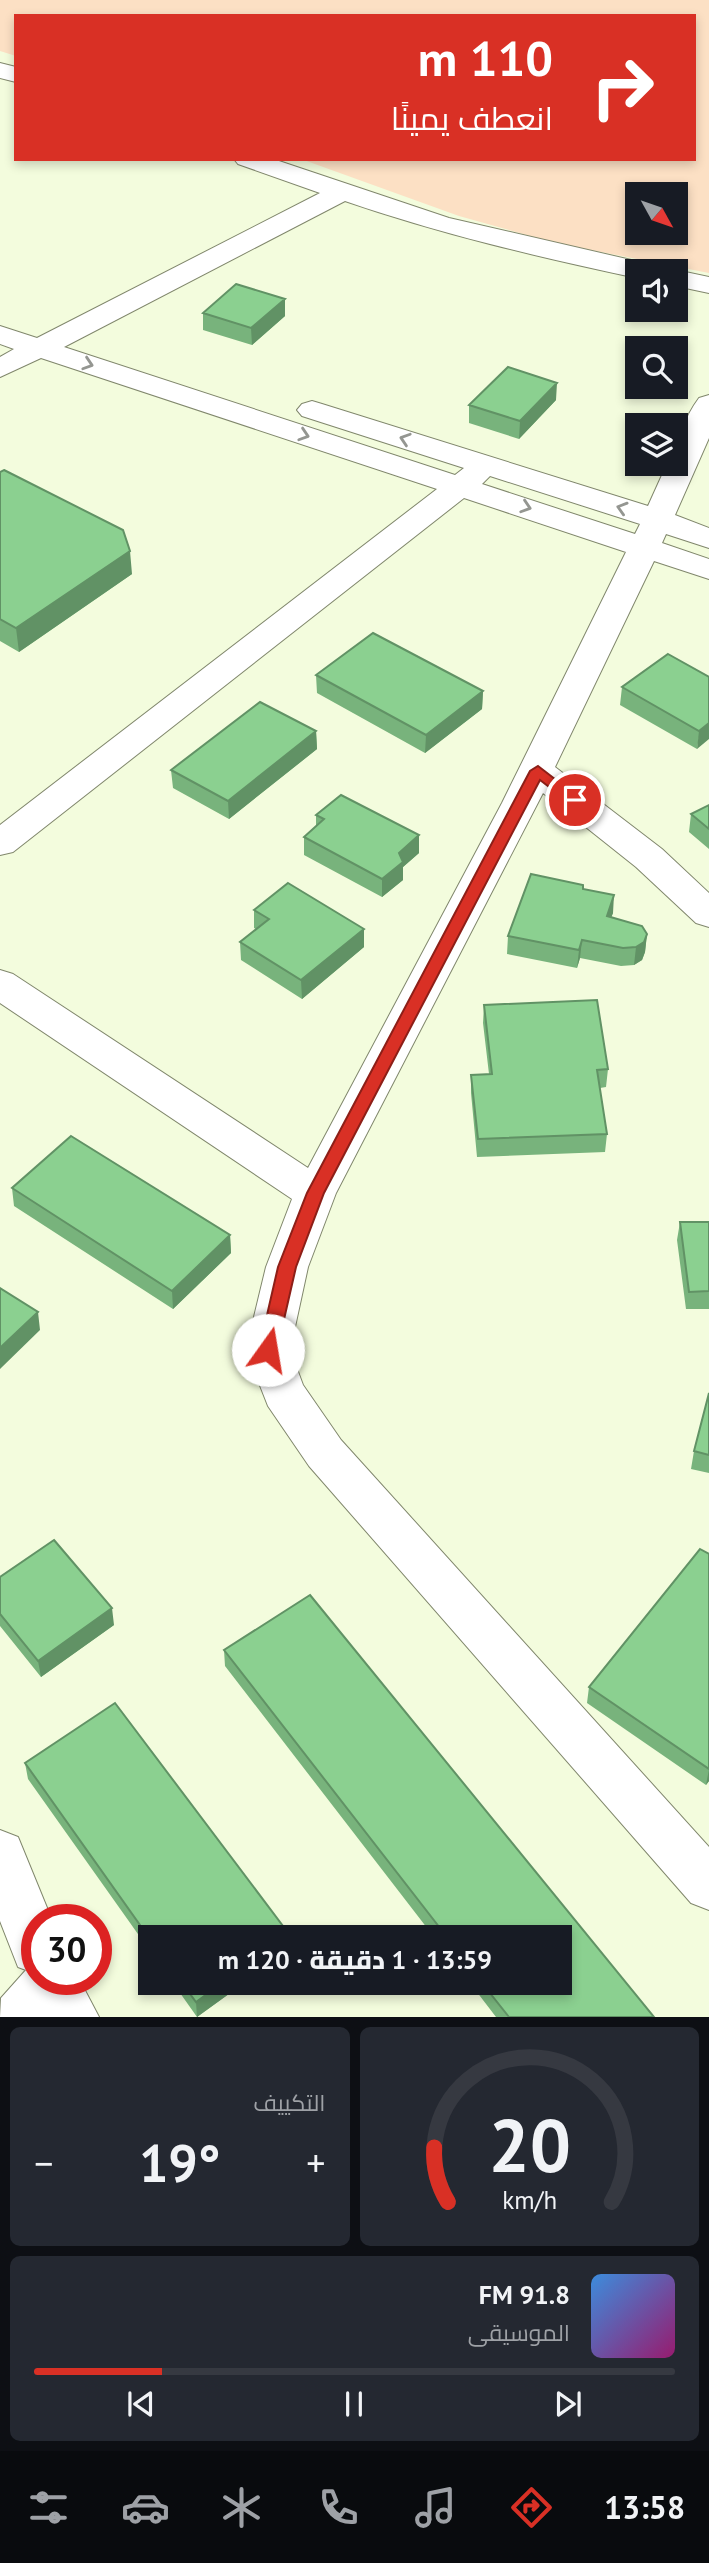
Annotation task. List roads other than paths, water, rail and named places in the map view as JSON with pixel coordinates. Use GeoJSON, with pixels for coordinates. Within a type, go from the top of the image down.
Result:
{"type":"FeatureCollection","features":[{"type":"Feature","properties":{"kind":"street"},"geometry":{"type":"LineString","coordinates":[[252,161],[340,193],[507,243],[625,267]]}},
{"type":"Feature","properties":{"kind":"street"},"geometry":{"type":"LineString","coordinates":[[0,368],[340,193]]}},
{"type":"Feature","properties":{"kind":"street"},"geometry":{"type":"LineString","coordinates":[[688,281],[709,285]]}},
{"type":"Feature","properties":{"kind":"street"},"geometry":{"type":"LineString","coordinates":[[0,310],[487,465],[653,533],[709,569]]}},
{"type":"Feature","properties":{"kind":"street"},"geometry":{"type":"LineString","coordinates":[[0,335],[461,486],[653,533],[709,540]]}},
{"type":"Feature","properties":{"kind":"street"},"geometry":{"type":"LineString","coordinates":[[709,404],[653,533],[538,771],[315,1193],[287,1267],[268,1350],[284,1393],[325,1453],[709,1885]]}},
{"type":"Feature","properties":{"kind":"street"},"geometry":{"type":"LineString","coordinates":[[0,843],[487,465]]}},
{"type":"Feature","properties":{"kind":"street"},"geometry":{"type":"LineString","coordinates":[[538,771],[649,858],[709,914]]}},
{"type":"Feature","properties":{"kind":"street"},"geometry":{"type":"LineString","coordinates":[[0,984],[315,1193]]}},
{"type":"Feature","properties":{"kind":"street"},"geometry":{"type":"LineString","coordinates":[[0,1854],[21,1916]]}}]}
